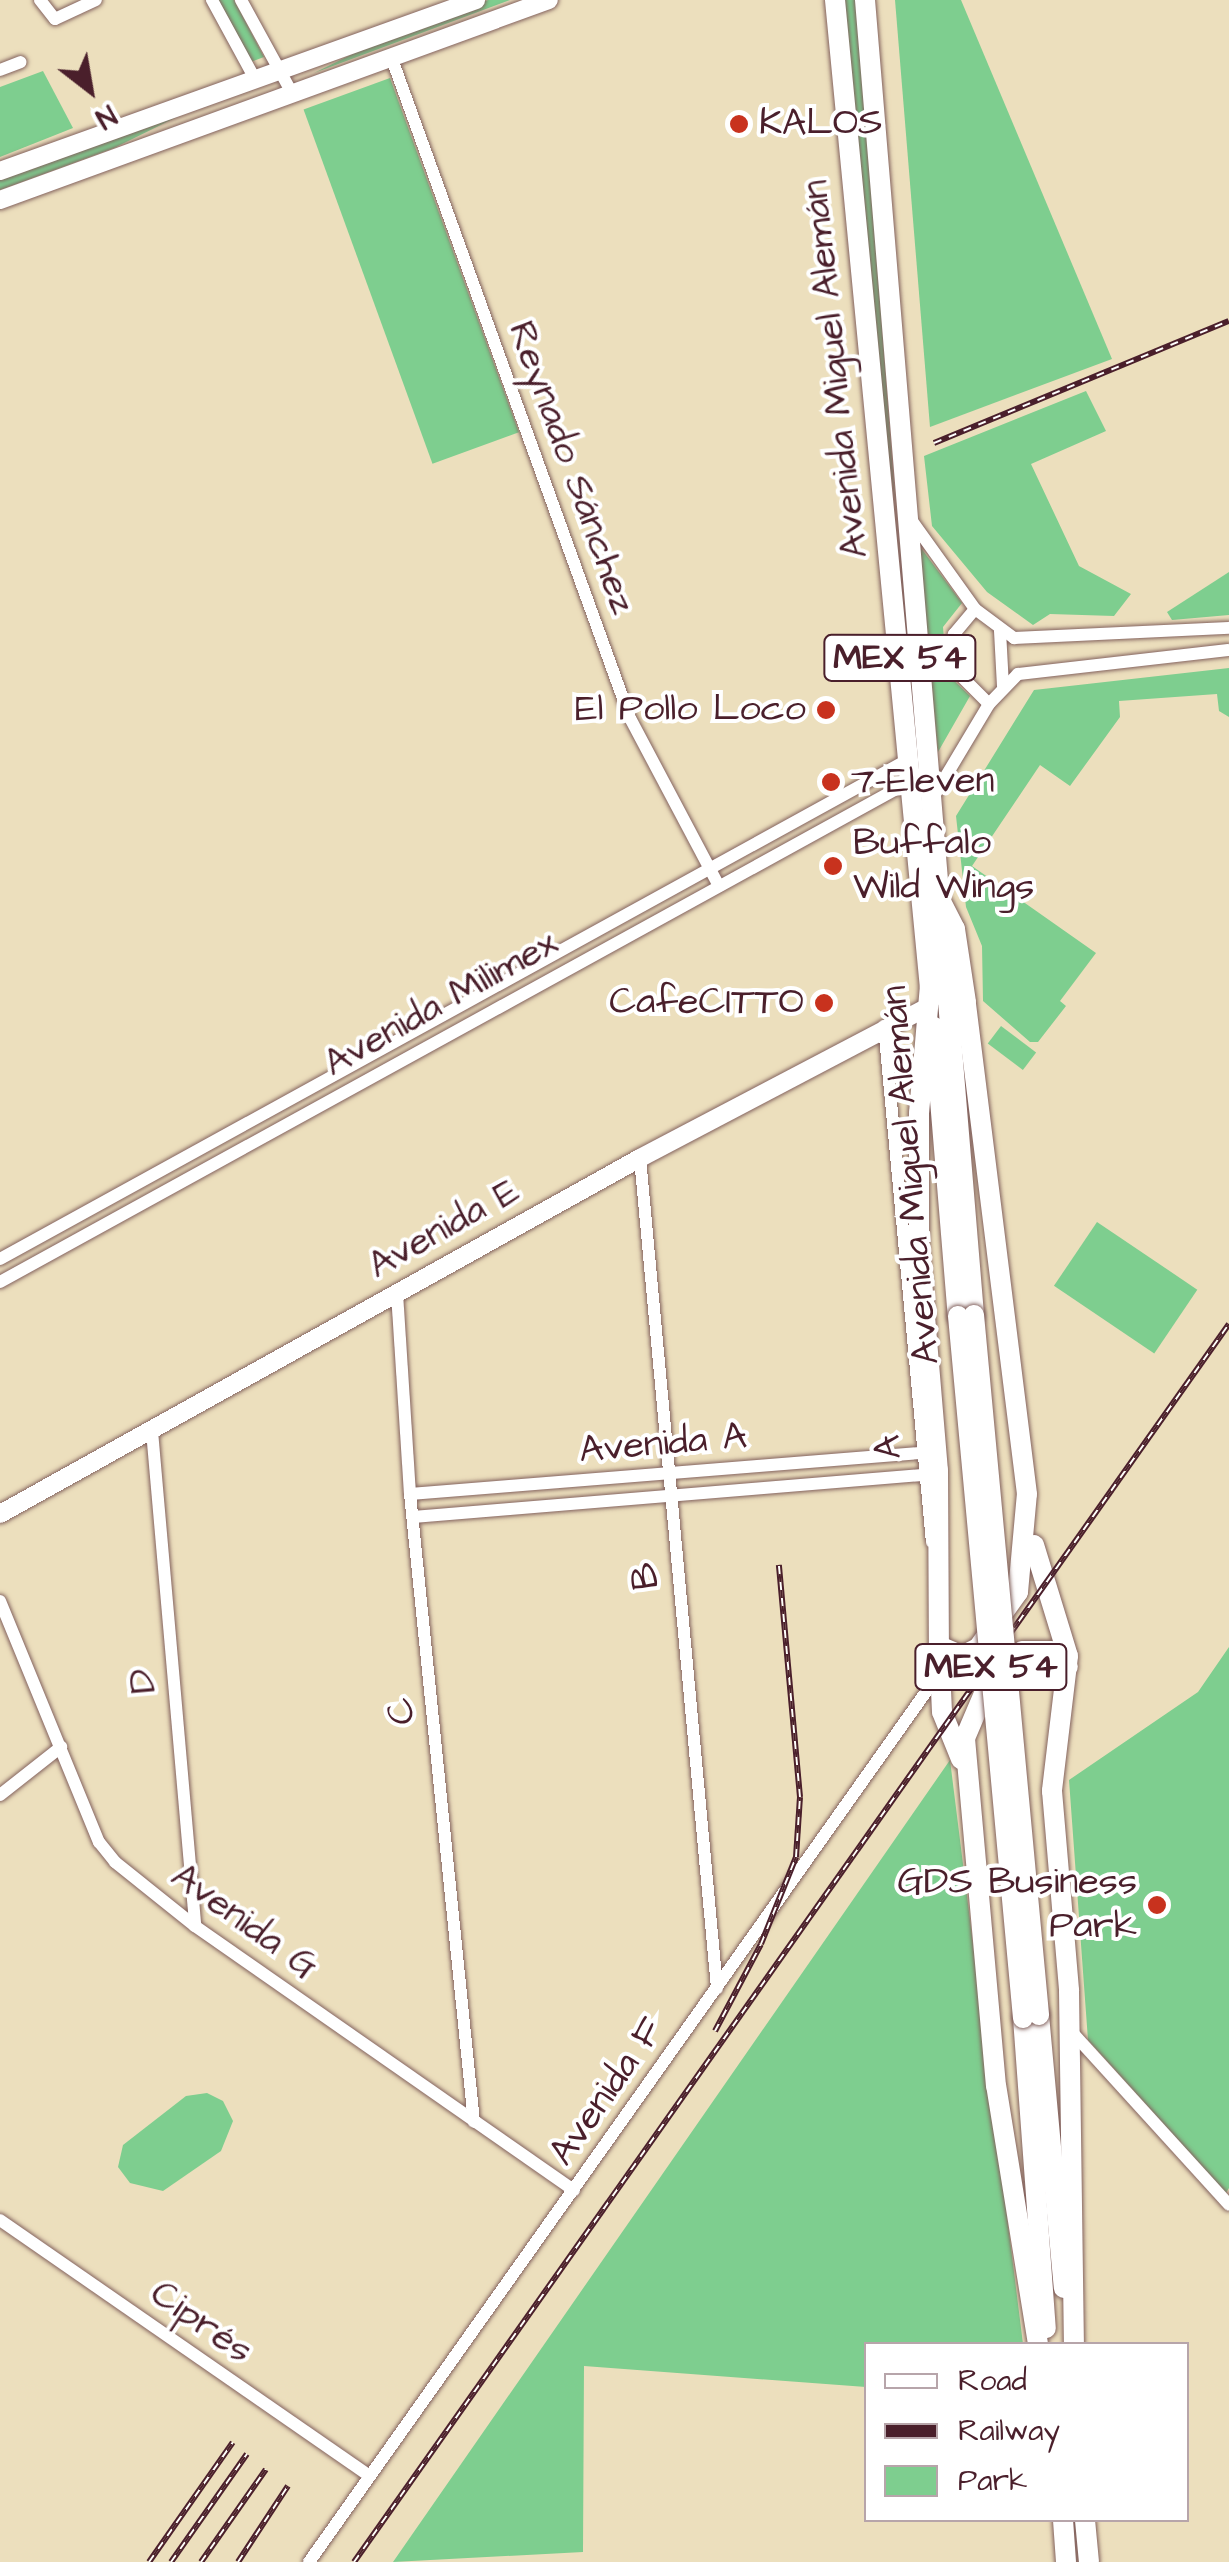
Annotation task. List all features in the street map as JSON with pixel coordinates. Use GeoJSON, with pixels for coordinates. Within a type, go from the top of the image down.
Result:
{"type":"FeatureCollection","features":[{"type":"Feature","properties":{"kind":"highway","name":"Avenida Miguel Alemán"},"geometry":{"type":"LineString","coordinates":[[835,0],[930,985],[1072,2342]]}},
{"type":"Feature","properties":{"kind":"highway","name":"Avenida Miguel Alemán"},"geometry":{"type":"LineString","coordinates":[[865,0],[906,510],[934,796],[966,1316],[1048,2342]]}},
{"type":"Feature","properties":{"kind":"highway"},"geometry":{"type":"LineString","coordinates":[[942,904],[955,929],[966,1002],[1036,1560],[1068,1668],[1052,1791],[1070,2030],[1072,2342]]}},
{"type":"Feature","properties":{"kind":"highway"},"geometry":{"type":"LineString","coordinates":[[930,985],[924,1009],[918,1168],[938,1470],[936,1562],[947,1650],[939,1674],[942,1712],[964,1764]]}},
{"type":"Feature","properties":{"kind":"highway"},"geometry":{"type":"LineString","coordinates":[[947,1650],[978,1648],[1018,1592],[1027,1494]]}},
{"type":"Feature","properties":{"kind":"highway"},"geometry":{"type":"LineString","coordinates":[[1038,2342],[996,2086],[964,1764],[971,1713],[1013,1657],[1041,1649],[1068,1668]]}},
{"type":"Feature","properties":{"kind":"highway"},"geometry":{"type":"LineString","coordinates":[[1062,2522],[1066,2562]]}},
{"type":"Feature","properties":{"kind":"highway"},"geometry":{"type":"LineString","coordinates":[[1085,2522],[1089,2562]]}},
{"type":"Feature","properties":{"kind":"main road"},"geometry":{"type":"LineString","coordinates":[[0,200],[212,125],[360,41],[476,0]]}},
{"type":"Feature","properties":{"kind":"main road"},"geometry":{"type":"LineString","coordinates":[[460,34],[536,0]]}},
{"type":"Feature","properties":{"kind":"main road"},"geometry":{"type":"LineString","coordinates":[[0,171],[255,79],[286,83],[392,59],[549,0]]}},
{"type":"Feature","properties":{"kind":"main road","name":"Avenida E"},"geometry":{"type":"LineString","coordinates":[[0,1514],[640,1158],[884,1026],[924,1009]]}},
{"type":"Feature","properties":{"kind":"street"},"geometry":{"type":"LineString","coordinates":[[40,0],[51,17],[61,18],[96,0]]}},
{"type":"Feature","properties":{"kind":"street"},"geometry":{"type":"LineString","coordinates":[[212,0],[255,79]]}},
{"type":"Feature","properties":{"kind":"street"},"geometry":{"type":"LineString","coordinates":[[240,0],[286,83]]}},
{"type":"Feature","properties":{"kind":"street","name":"Reynado Sánchez"},"geometry":{"type":"LineString","coordinates":[[392,59],[630,718],[718,886]]}},
{"type":"Feature","properties":{"kind":"street"},"geometry":{"type":"LineString","coordinates":[[0,70],[21,62]]}},
{"type":"Feature","properties":{"kind":"street"},"geometry":{"type":"LineString","coordinates":[[906,510],[974,609],[1000,631],[1032,640],[1229,628]]}},
{"type":"Feature","properties":{"kind":"street"},"geometry":{"type":"LineString","coordinates":[[974,609],[954,634],[952,667],[989,704]]}},
{"type":"Feature","properties":{"kind":"street"},"geometry":{"type":"LineString","coordinates":[[1000,631],[1003,686]]}},
{"type":"Feature","properties":{"kind":"street"},"geometry":{"type":"LineString","coordinates":[[1168,632],[1168,656]]}},
{"type":"Feature","properties":{"kind":"street"},"geometry":{"type":"LineString","coordinates":[[1110,635],[1113,661]]}},
{"type":"Feature","properties":{"kind":"street"},"geometry":{"type":"LineString","coordinates":[[934,796],[1003,686],[1035,668],[1229,650]]}},
{"type":"Feature","properties":{"kind":"street","name":"Avenida Milimex"},"geometry":{"type":"LineString","coordinates":[[0,1259],[909,759]]}},
{"type":"Feature","properties":{"kind":"street","name":"Avenida Milimex"},"geometry":{"type":"LineString","coordinates":[[2,1276],[911,782]]}},
{"type":"Feature","properties":{"kind":"street","name":"A"},"geometry":{"type":"LineString","coordinates":[[884,1026],[922,1475],[936,1562]]}},
{"type":"Feature","properties":{"kind":"street","name":"B"},"geometry":{"type":"LineString","coordinates":[[640,1158],[716,1988]]}},
{"type":"Feature","properties":{"kind":"street","name":"C"},"geometry":{"type":"LineString","coordinates":[[397,1293],[410,1494],[474,2122]]}},
{"type":"Feature","properties":{"kind":"street","name":"D"},"geometry":{"type":"LineString","coordinates":[[152,1431],[195,1926]]}},
{"type":"Feature","properties":{"kind":"street","name":"Avenida A"},"geometry":{"type":"LineString","coordinates":[[410,1494],[920,1453]]}},
{"type":"Feature","properties":{"kind":"street","name":"Avenida A"},"geometry":{"type":"LineString","coordinates":[[413,1517],[922,1475]]}},
{"type":"Feature","properties":{"kind":"street"},"geometry":{"type":"LineString","coordinates":[[524,1485],[526,1508]]}},
{"type":"Feature","properties":{"kind":"street","name":"Avenida G"},"geometry":{"type":"LineString","coordinates":[[0,1602],[106,1852],[195,1926],[574,2190]]}},
{"type":"Feature","properties":{"kind":"street","name":"Avenida F"},"geometry":{"type":"LineString","coordinates":[[309,2562],[939,1674]]}},
{"type":"Feature","properties":{"kind":"street"},"geometry":{"type":"LineString","coordinates":[[911,1714],[942,1712]]}},
{"type":"Feature","properties":{"kind":"street"},"geometry":{"type":"LineString","coordinates":[[0,1795],[61,1748]]}},
{"type":"Feature","properties":{"kind":"street"},"geometry":{"type":"LineString","coordinates":[[1070,2030],[1229,2204]]}},
{"type":"Feature","properties":{"kind":"street","name":"Ciprés"},"geometry":{"type":"LineString","coordinates":[[0,2220],[368,2475]]}},
{"type":"Feature","properties":{"kind":"green space"},"geometry":{"type":"Polygon","coordinates":[[[217,0],[234,0],[264,57],[251,62],[217,0]]]}},
{"type":"Feature","properties":{"kind":"green space"},"geometry":{"type":"Polygon","coordinates":[[[488,0],[510,0],[314,73],[389,36],[488,0]]]}},
{"type":"Feature","properties":{"kind":"green space"},"geometry":{"type":"Polygon","coordinates":[[[840,0],[858,0],[895,502],[877,372],[840,0]]]}},
{"type":"Feature","properties":{"kind":"green space"},"geometry":{"type":"Polygon","coordinates":[[[895,0],[961,0],[1112,359],[930,427],[895,0]]]}},
{"type":"Feature","properties":{"kind":"green space"},"geometry":{"type":"Polygon","coordinates":[[[43,71],[73,128],[0,157],[0,87],[43,71]]]}},
{"type":"Feature","properties":{"kind":"green space"},"geometry":{"type":"Polygon","coordinates":[[[390,78],[519,432],[432,464],[304,109],[390,78]]]}},
{"type":"Feature","properties":{"kind":"green space"},"geometry":{"type":"Polygon","coordinates":[[[179,116],[114,148],[0,190],[0,180],[179,116]]]}},
{"type":"Feature","properties":{"kind":"green space"},"geometry":{"type":"Polygon","coordinates":[[[1086,391],[1106,431],[1031,464],[1079,566],[1131,594],[1114,616],[1050,614],[1033,625],[987,592],[932,526],[924,456],[1086,391]]]}},
{"type":"Feature","properties":{"kind":"green space"},"geometry":{"type":"Polygon","coordinates":[[[918,544],[962,603],[943,627],[947,674],[970,696],[938,752],[918,544]]]}},
{"type":"Feature","properties":{"kind":"green space"},"geometry":{"type":"Polygon","coordinates":[[[1229,572],[1229,615],[1172,620],[1167,612],[1229,572]]]}},
{"type":"Feature","properties":{"kind":"green space"},"geometry":{"type":"Polygon","coordinates":[[[1229,668],[1229,717],[1219,711],[1217,694],[1119,701],[1120,717],[1070,786],[1040,765],[972,866],[1096,953],[1060,1001],[1066,1006],[1038,1042],[1030,1042],[983,1001],[982,946],[966,907],[956,816],[1034,690],[1229,668]]]}},
{"type":"Feature","properties":{"kind":"green space"},"geometry":{"type":"Polygon","coordinates":[[[1001,1026],[1036,1052],[1023,1070],[988,1044],[1001,1026]]]}},
{"type":"Feature","properties":{"kind":"green space"},"geometry":{"type":"Polygon","coordinates":[[[1097,1222],[1197,1290],[1154,1353],[1054,1286],[1097,1222]]]}},
{"type":"Feature","properties":{"kind":"green space","name":"GDS Business Park"},"geometry":{"type":"Polygon","coordinates":[[[1229,1647],[1226,2193],[1088,2040],[1069,1780],[1198,1692],[1229,1647]]]}},
{"type":"Feature","properties":{"kind":"green space"},"geometry":{"type":"Polygon","coordinates":[[[950,1760],[1023,2342],[864,2342],[864,2387],[584,2366],[583,2552],[393,2562],[950,1760]]]}},
{"type":"Feature","properties":{"kind":"green space"},"geometry":{"type":"Polygon","coordinates":[[[207,2093],[223,2101],[233,2121],[221,2151],[163,2191],[130,2183],[118,2167],[123,2145],[186,2096],[207,2093]]]}},
{"type":"Feature","properties":{"kind":"railway"},"geometry":{"type":"LineString","coordinates":[[934,443],[1229,321]]}},
{"type":"Feature","properties":{"kind":"railway"},"geometry":{"type":"LineString","coordinates":[[354,2562],[1229,1324]]}},
{"type":"Feature","properties":{"kind":"railway"},"geometry":{"type":"LineString","coordinates":[[715,2031],[761,1944],[796,1857],[800,1797],[779,1565]]}},
{"type":"Feature","properties":{"kind":"railway"},"geometry":{"type":"LineString","coordinates":[[149,2562],[233,2442]]}},
{"type":"Feature","properties":{"kind":"railway"},"geometry":{"type":"LineString","coordinates":[[171,2562],[247,2454]]}},
{"type":"Feature","properties":{"kind":"railway"},"geometry":{"type":"LineString","coordinates":[[201,2562],[266,2469]]}},
{"type":"Feature","properties":{"kind":"railway"},"geometry":{"type":"LineString","coordinates":[[238,2562],[288,2486]]}},
{"type":"Feature","properties":{"kind":"place","name":"KALOS"},"geometry":{"type":"Point","coordinates":[739,124]}},
{"type":"Feature","properties":{"kind":"place","name":"El Pollo Loco"},"geometry":{"type":"Point","coordinates":[826,710]}},
{"type":"Feature","properties":{"kind":"place","name":"7-Eleven"},"geometry":{"type":"Point","coordinates":[831,782]}},
{"type":"Feature","properties":{"kind":"place","name":"Buffalo Wild Wings"},"geometry":{"type":"Point","coordinates":[833,866]}},
{"type":"Feature","properties":{"kind":"place","name":"CafeCITTO"},"geometry":{"type":"Point","coordinates":[824,1003]}},
{"type":"Feature","properties":{"kind":"place","name":"GDS Business Park"},"geometry":{"type":"Point","coordinates":[1157,1905]}}]}
